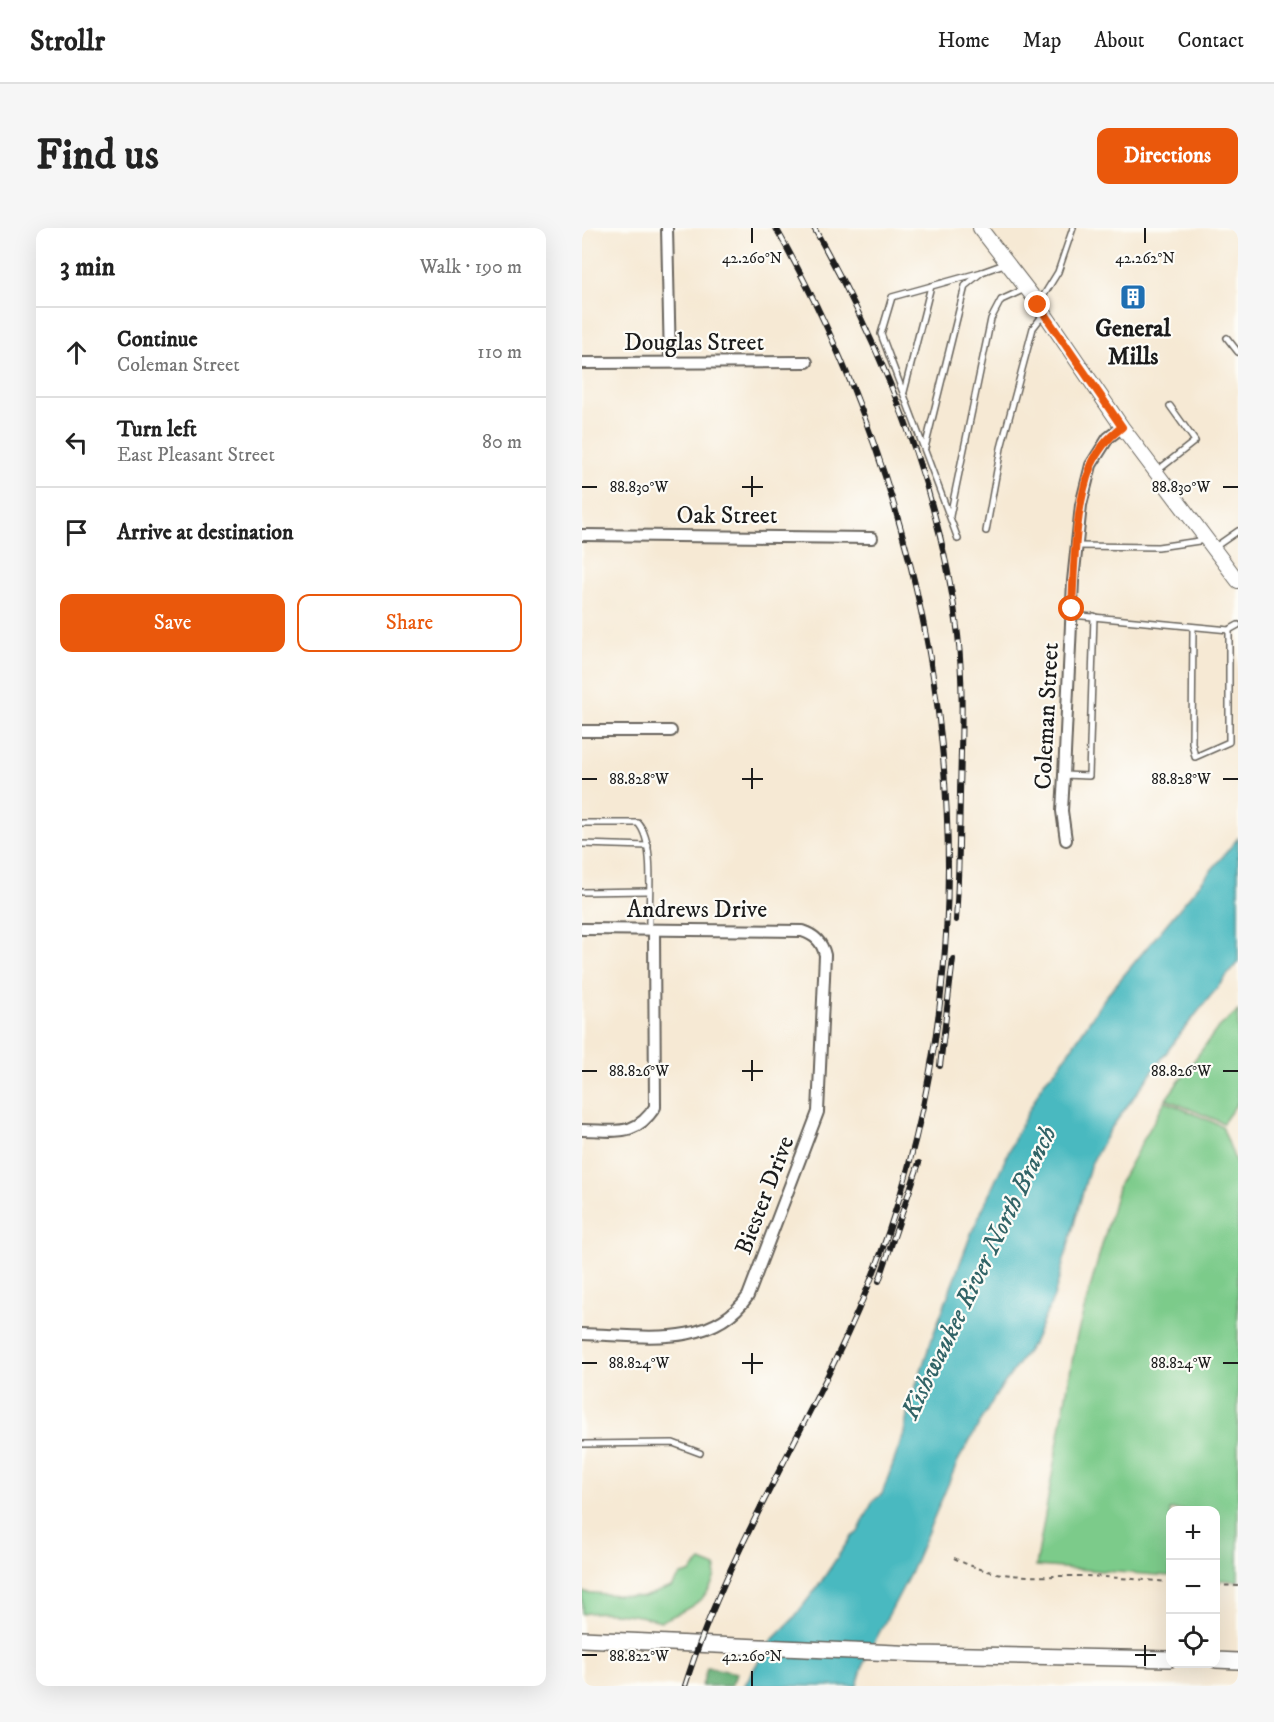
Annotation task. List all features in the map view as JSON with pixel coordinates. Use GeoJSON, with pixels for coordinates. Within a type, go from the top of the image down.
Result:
{"type":"FeatureCollection","features":[{"type":"Feature","properties":{"kind":"main road"},"geometry":{"type":"LineString","coordinates":[[980,228],[1041,309],[1122,427],[1238,581]]}},
{"type":"Feature","properties":{"kind":"main road"},"geometry":{"type":"LineString","coordinates":[[582,1639],[919,1654],[1166,1659]]}},
{"type":"Feature","properties":{"kind":"main road"},"geometry":{"type":"LineString","coordinates":[[1220,1660],[1238,1661]]}},
{"type":"Feature","properties":{"kind":"street"},"geometry":{"type":"LineString","coordinates":[[667,228],[670,362]]}},
{"type":"Feature","properties":{"kind":"street","name":"Douglas Street"},"geometry":{"type":"LineString","coordinates":[[582,363],[807,362]]}},
{"type":"Feature","properties":{"kind":"street","name":"Coleman Street"},"geometry":{"type":"LineString","coordinates":[[1066,840],[1062,811],[1072,615],[1081,505],[1091,465],[1108,438],[1122,427]]}},
{"type":"Feature","properties":{"kind":"street","name":"Oak Street"},"geometry":{"type":"LineString","coordinates":[[582,535],[872,538]]}},
{"type":"Feature","properties":{"kind":"street"},"geometry":{"type":"LineString","coordinates":[[582,731],[671,731]]}},
{"type":"Feature","properties":{"kind":"street","name":"Andrews Drive"},"geometry":{"type":"LineString","coordinates":[[582,929],[765,929],[802,931],[812,934]]}},
{"type":"Feature","properties":{"kind":"street"},"geometry":{"type":"LineString","coordinates":[[582,1130],[633,1129],[646,1121],[655,1107],[651,930]]}},
{"type":"Feature","properties":{"kind":"street","name":"Biester Drive"},"geometry":{"type":"LineString","coordinates":[[582,1334],[679,1335],[706,1330],[730,1317],[748,1296],[818,1112],[825,955],[823,946],[812,934]]}},
{"type":"Feature","properties":{"kind":"lane"},"geometry":{"type":"LineString","coordinates":[[986,531],[1001,448],[1033,328],[1058,272],[1073,228]]}},
{"type":"Feature","properties":{"kind":"lane"},"geometry":{"type":"LineString","coordinates":[[958,539],[881,334],[892,297],[1007,263]]}},
{"type":"Feature","properties":{"kind":"lane"},"geometry":{"type":"LineString","coordinates":[[924,450],[965,286],[982,272]]}},
{"type":"Feature","properties":{"kind":"lane"},"geometry":{"type":"LineString","coordinates":[[904,393],[931,286]]}},
{"type":"Feature","properties":{"kind":"lane"},"geometry":{"type":"LineString","coordinates":[[949,518],[991,319],[1001,300],[1026,288]]}},
{"type":"Feature","properties":{"kind":"lane"},"geometry":{"type":"LineString","coordinates":[[1227,338],[1238,352]]}},
{"type":"Feature","properties":{"kind":"lane"},"geometry":{"type":"LineString","coordinates":[[1156,472],[1195,441],[1170,405]]}},
{"type":"Feature","properties":{"kind":"lane"},"geometry":{"type":"LineString","coordinates":[[1077,546],[1158,547],[1210,544],[1238,531]]}},
{"type":"Feature","properties":{"kind":"lane"},"geometry":{"type":"LineString","coordinates":[[1072,615],[1229,630],[1238,625]]}},
{"type":"Feature","properties":{"kind":"lane"},"geometry":{"type":"LineString","coordinates":[[1064,775],[1089,776],[1094,616]]}},
{"type":"Feature","properties":{"kind":"lane"},"geometry":{"type":"LineString","coordinates":[[1193,627],[1191,743],[1196,758],[1229,742],[1229,630]]}},
{"type":"Feature","properties":{"kind":"lane"},"geometry":{"type":"LineString","coordinates":[[582,823],[638,824],[645,832],[648,846],[651,930]]}},
{"type":"Feature","properties":{"kind":"lane"},"geometry":{"type":"LineString","coordinates":[[582,844],[648,846]]}},
{"type":"Feature","properties":{"kind":"lane"},"geometry":{"type":"LineString","coordinates":[[582,892],[648,891]]}},
{"type":"Feature","properties":{"kind":"lane"},"geometry":{"type":"LineString","coordinates":[[582,1444],[674,1443],[700,1454]]}},
{"type":"Feature","properties":{"kind":"path"},"geometry":{"type":"LineString","coordinates":[[954,1558],[974,1569],[998,1575],[1089,1576],[1166,1582]]}},
{"type":"Feature","properties":{"kind":"path"},"geometry":{"type":"LineString","coordinates":[[1220,1584],[1238,1586]]}},
{"type":"Feature","properties":{"kind":"green space"},"geometry":{"type":"Polygon","coordinates":[[[1238,1011],[1238,1102],[1223,1123],[1166,1099],[1217,1029],[1238,1011]]]}},
{"type":"Feature","properties":{"kind":"green space"},"geometry":{"type":"Polygon","coordinates":[[[1165,1101],[1222,1126],[1238,1168],[1238,1581],[1220,1580],[1220,1506],[1166,1506],[1166,1576],[1036,1566],[1076,1339],[1119,1184],[1165,1101]]]}},
{"type":"Feature","properties":{"kind":"green space"},"geometry":{"type":"Polygon","coordinates":[[[701,1561],[716,1567],[710,1587],[697,1602],[671,1617],[661,1621],[622,1614],[582,1614],[582,1592],[643,1597],[671,1587],[681,1575],[689,1573],[701,1561]]]}},
{"type":"Feature","properties":{"kind":"green space"},"geometry":{"type":"Polygon","coordinates":[[[707,1667],[737,1673],[731,1686],[702,1686],[707,1667]]]}},
{"type":"Feature","properties":{"kind":"water","name":"Kishwaukee River North Branch"},"geometry":{"type":"Polygon","coordinates":[[[1238,838],[1238,962],[1180,1034],[1109,1131],[1090,1166],[1054,1297],[1033,1343],[996,1395],[958,1461],[910,1574],[864,1662],[857,1686],[744,1686],[769,1643],[793,1619],[850,1538],[858,1532],[873,1501],[882,1494],[904,1433],[908,1409],[932,1338],[971,1234],[1019,1129],[1044,1082],[1060,1065],[1104,999],[1238,838]]]}},
{"type":"Feature","properties":{"kind":"railway"},"geometry":{"type":"LineString","coordinates":[[685,1686],[704,1631],[727,1578],[855,1318],[877,1264],[917,1134],[940,1002],[948,869],[941,736],[919,604],[884,475],[836,349],[776,228]]}},
{"type":"Feature","properties":{"kind":"railway"},"geometry":{"type":"LineString","coordinates":[[814,228],[864,324],[906,425],[938,529],[950,582],[958,635],[962,695],[956,920]]}},
{"type":"Feature","properties":{"kind":"railway"},"geometry":{"type":"LineString","coordinates":[[940,1066],[953,959]]}},
{"type":"Feature","properties":{"kind":"railway"},"geometry":{"type":"LineString","coordinates":[[879,1281],[919,1163]]}},
{"type":"Feature","properties":{"kind":"place","name":"General Mills"},"geometry":{"type":"Point","coordinates":[1133,297]}},
{"type":"Feature","properties":{"kind":"route"},"geometry":{"type":"LineString","coordinates":[[1038,305],[1122,427],[1108,438],[1091,465],[1081,505],[1072,609]]}}]}
